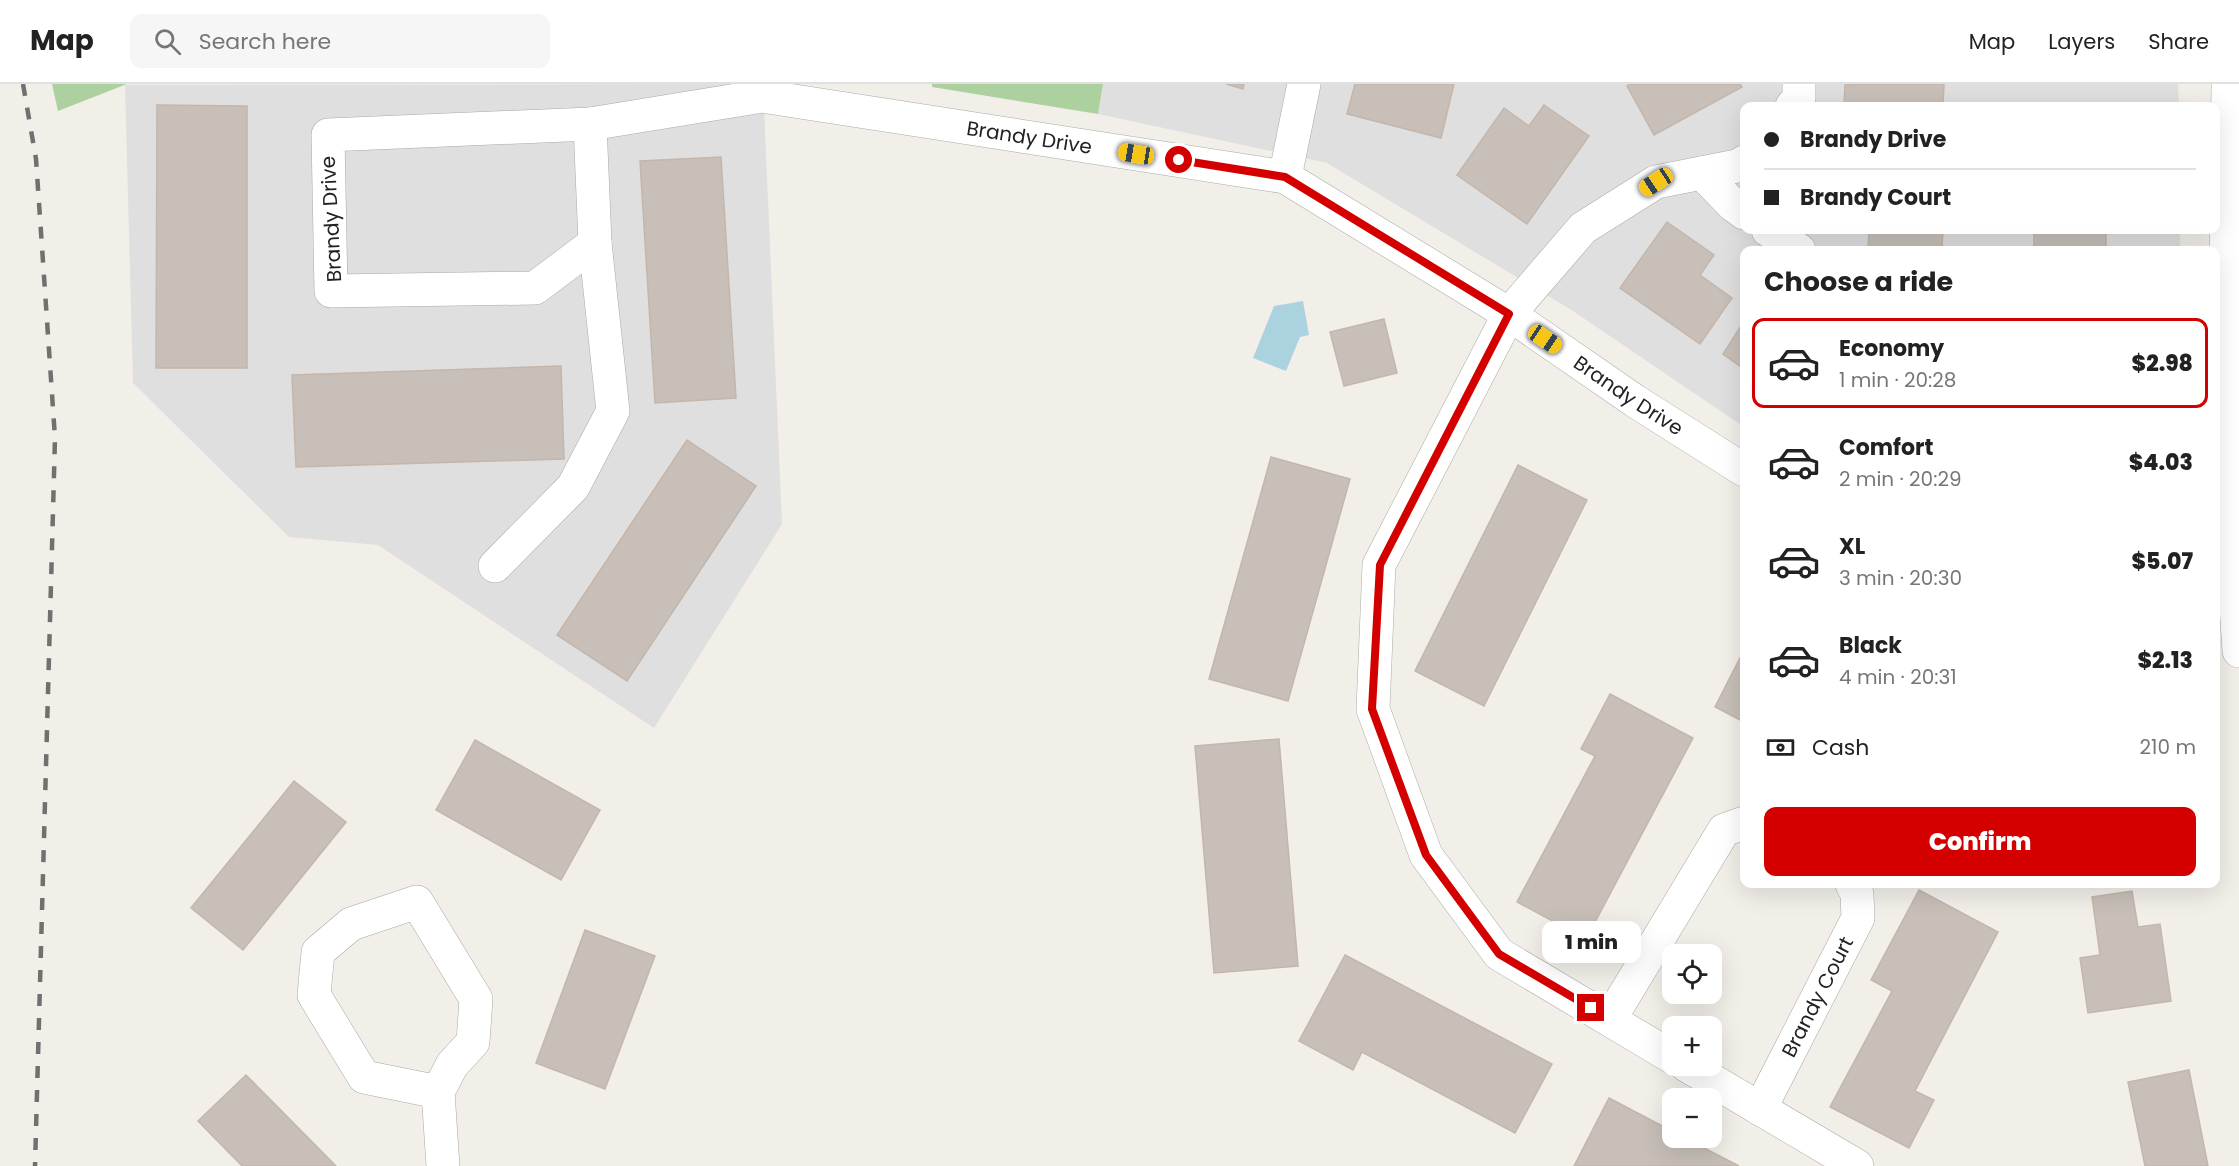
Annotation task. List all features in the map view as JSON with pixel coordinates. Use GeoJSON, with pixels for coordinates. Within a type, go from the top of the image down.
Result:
{"type":"FeatureCollection","features":[{"type":"Feature","properties":{"kind":"street"},"geometry":{"type":"LineString","coordinates":[[1285,177],[1304,84]]}},
{"type":"Feature","properties":{"kind":"street"},"geometry":{"type":"LineString","coordinates":[[1796,102],[1799,98],[1799,84]]}},
{"type":"Feature","properties":{"kind":"street"},"geometry":{"type":"LineString","coordinates":[[2228,84],[2224,425],[2229,539],[2239,651]]}},
{"type":"Feature","properties":{"kind":"street","name":"Brandy Drive"},"geometry":{"type":"LineString","coordinates":[[595,243],[535,288],[331,291],[328,135],[590,124],[699,95],[762,96],[1285,177],[1509,314],[1635,401],[1740,467]]}},
{"type":"Feature","properties":{"kind":"street"},"geometry":{"type":"LineString","coordinates":[[495,566],[573,487],[613,411],[595,243],[590,124]]}},
{"type":"Feature","properties":{"kind":"street"},"geometry":{"type":"LineString","coordinates":[[1662,1051],[1499,954],[1426,855],[1372,709],[1380,565],[1509,314],[1583,228],[1656,182],[1740,165]]}},
{"type":"Feature","properties":{"kind":"street"},"geometry":{"type":"LineString","coordinates":[[1702,173],[1740,210]]}},
{"type":"Feature","properties":{"kind":"street"},"geometry":{"type":"LineString","coordinates":[[1774,234],[1793,246]]}},
{"type":"Feature","properties":{"kind":"street"},"geometry":{"type":"LineString","coordinates":[[1610,1019],[1724,830],[1740,824]]}},
{"type":"Feature","properties":{"kind":"street","name":"Brandy Court"},"geometry":{"type":"LineString","coordinates":[[1760,1109],[1858,918],[1857,894],[1854,888]]}},
{"type":"Feature","properties":{"kind":"street"},"geometry":{"type":"LineString","coordinates":[[438,1092],[364,1077],[314,995],[318,952],[351,924],[417,902],[476,999],[472,1042],[452,1065],[438,1092],[443,1166]]}},
{"type":"Feature","properties":{"kind":"street"},"geometry":{"type":"LineString","coordinates":[[1704,1076],[1857,1166]]}},
{"type":"Feature","properties":{"kind":"shaded area"},"geometry":{"type":"Polygon","coordinates":[[[763,84],[782,524],[654,728],[378,545],[289,537],[133,383],[125,85],[763,84]]]}},
{"type":"Feature","properties":{"kind":"shaded area"},"geometry":{"type":"Polygon","coordinates":[[[1103,84],[2178,84],[2179,102],[1740,102],[1740,234],[2180,234],[2180,246],[1740,246],[1740,424],[1573,311],[1327,163],[1098,114],[1103,84]]]}},
{"type":"Feature","properties":{"kind":"green space"},"geometry":{"type":"Polygon","coordinates":[[[52,84],[127,84],[58,111],[52,84]]]}},
{"type":"Feature","properties":{"kind":"green space"},"geometry":{"type":"Polygon","coordinates":[[[932,84],[1103,84],[1098,114],[932,87],[932,84]]]}},
{"type":"Feature","properties":{"kind":"water"},"geometry":{"type":"Polygon","coordinates":[[[1303,301],[1309,335],[1300,337],[1286,371],[1253,358],[1274,306],[1303,301]]]}},
{"type":"Feature","properties":{"kind":"building"},"geometry":{"type":"Polygon","coordinates":[[[1226,84],[1244,84],[1243,89],[1226,84]]]}},
{"type":"Feature","properties":{"kind":"building"},"geometry":{"type":"Polygon","coordinates":[[[1355,84],[1454,84],[1441,138],[1347,114],[1355,84]]]}},
{"type":"Feature","properties":{"kind":"building"},"geometry":{"type":"Polygon","coordinates":[[[1630,84],[1740,84],[1742,87],[1654,135],[1627,86],[1630,84]]]}},
{"type":"Feature","properties":{"kind":"building"},"geometry":{"type":"Polygon","coordinates":[[[1944,84],[1943,102],[1844,102],[1845,85],[1944,84]]]}},
{"type":"Feature","properties":{"kind":"building"},"geometry":{"type":"Polygon","coordinates":[[[157,105],[247,106],[247,368],[156,368],[157,105]]]}},
{"type":"Feature","properties":{"kind":"building"},"geometry":{"type":"Polygon","coordinates":[[[1544,105],[1589,136],[1527,224],[1457,175],[1504,108],[1529,126],[1544,105]]]}},
{"type":"Feature","properties":{"kind":"building"},"geometry":{"type":"Polygon","coordinates":[[[721,157],[736,398],[655,403],[640,161],[721,157]]]}},
{"type":"Feature","properties":{"kind":"building"},"geometry":{"type":"Polygon","coordinates":[[[1667,222],[1714,255],[1700,275],[1732,298],[1700,344],[1620,288],[1667,222]]]}},
{"type":"Feature","properties":{"kind":"building"},"geometry":{"type":"Polygon","coordinates":[[[1869,234],[1943,234],[1942,246],[1868,246],[1869,234]]]}},
{"type":"Feature","properties":{"kind":"building"},"geometry":{"type":"Polygon","coordinates":[[[2034,234],[2106,234],[2106,246],[2034,246],[2034,234]]]}},
{"type":"Feature","properties":{"kind":"building"},"geometry":{"type":"Polygon","coordinates":[[[1384,319],[1397,373],[1344,386],[1330,332],[1384,319]]]}},
{"type":"Feature","properties":{"kind":"building"},"geometry":{"type":"Polygon","coordinates":[[[1740,327],[1740,366],[1723,354],[1740,327]]]}},
{"type":"Feature","properties":{"kind":"building"},"geometry":{"type":"Polygon","coordinates":[[[561,366],[564,459],[296,467],[292,375],[561,366]]]}},
{"type":"Feature","properties":{"kind":"building"},"geometry":{"type":"Polygon","coordinates":[[[687,440],[756,486],[627,681],[557,635],[687,440]]]}},
{"type":"Feature","properties":{"kind":"building"},"geometry":{"type":"Polygon","coordinates":[[[1271,457],[1350,479],[1288,701],[1209,679],[1271,457]]]}},
{"type":"Feature","properties":{"kind":"building"},"geometry":{"type":"Polygon","coordinates":[[[1518,465],[1587,500],[1484,706],[1415,671],[1518,465]]]}},
{"type":"Feature","properties":{"kind":"building"},"geometry":{"type":"Polygon","coordinates":[[[1740,658],[1740,720],[1715,707],[1740,658]]]}},
{"type":"Feature","properties":{"kind":"building"},"geometry":{"type":"Polygon","coordinates":[[[1610,694],[1693,738],[1586,939],[1517,902],[1595,756],[1581,749],[1610,694]]]}},
{"type":"Feature","properties":{"kind":"building"},"geometry":{"type":"Polygon","coordinates":[[[1279,739],[1298,966],[1214,973],[1195,746],[1279,739]]]}},
{"type":"Feature","properties":{"kind":"building"},"geometry":{"type":"Polygon","coordinates":[[[475,740],[600,810],[561,880],[436,810],[475,740]]]}},
{"type":"Feature","properties":{"kind":"building"},"geometry":{"type":"Polygon","coordinates":[[[294,781],[346,822],[243,950],[191,908],[294,781]]]}},
{"type":"Feature","properties":{"kind":"building"},"geometry":{"type":"Polygon","coordinates":[[[1919,890],[1998,932],[1915,1091],[1934,1100],[1909,1148],[1830,1107],[1892,991],[1871,980],[1919,890]]]}},
{"type":"Feature","properties":{"kind":"building"},"geometry":{"type":"Polygon","coordinates":[[[2132,891],[2138,927],[2160,924],[2171,1001],[2088,1013],[2080,958],[2100,955],[2092,897],[2132,891]]]}},
{"type":"Feature","properties":{"kind":"building"},"geometry":{"type":"Polygon","coordinates":[[[585,930],[655,956],[605,1089],[536,1063],[585,930]]]}},
{"type":"Feature","properties":{"kind":"building"},"geometry":{"type":"Polygon","coordinates":[[[1345,955],[1552,1064],[1515,1133],[1362,1052],[1353,1070],[1299,1041],[1345,955]]]}},
{"type":"Feature","properties":{"kind":"building"},"geometry":{"type":"Polygon","coordinates":[[[2189,1070],[2208,1166],[2145,1166],[2128,1082],[2189,1070]]]}},
{"type":"Feature","properties":{"kind":"building"},"geometry":{"type":"Polygon","coordinates":[[[246,1075],[336,1166],[242,1166],[198,1121],[246,1075]]]}},
{"type":"Feature","properties":{"kind":"building"},"geometry":{"type":"Polygon","coordinates":[[[1609,1098],[1662,1126],[1662,1148],[1704,1148],[1739,1166],[1574,1166],[1609,1098]]]}},
{"type":"Feature","properties":{"kind":"railway"},"geometry":{"type":"LineString","coordinates":[[23,84],[36,159],[55,438],[35,1166]]}},
{"type":"Feature","properties":{"kind":"route"},"geometry":{"type":"LineString","coordinates":[[1179,160],[1285,177],[1509,314],[1380,565],[1372,709],[1426,855],[1438,872],[1499,954],[1591,1008]]}}]}
